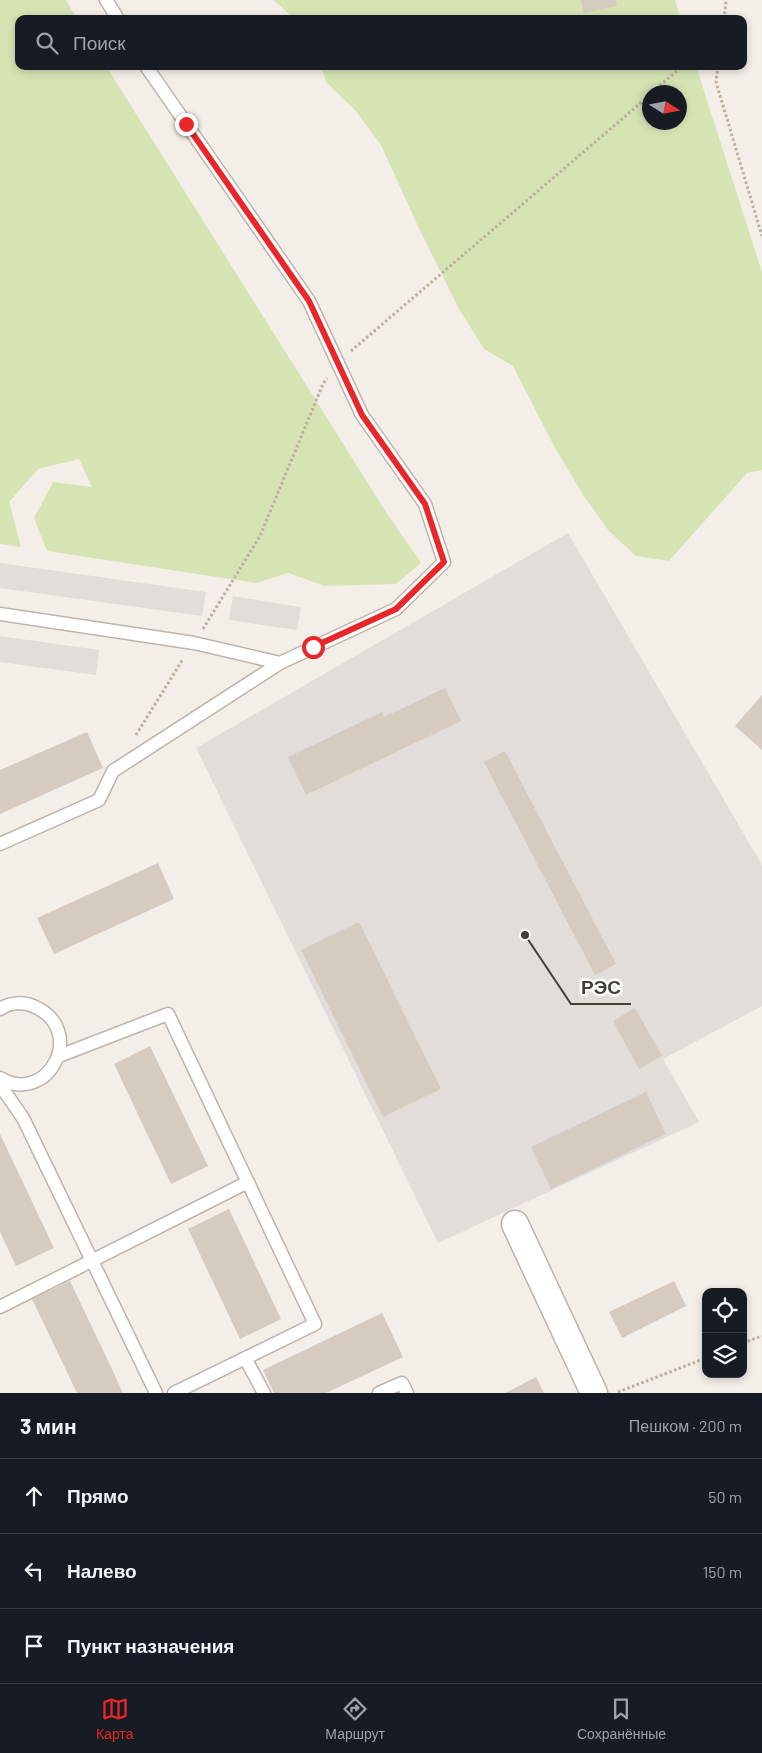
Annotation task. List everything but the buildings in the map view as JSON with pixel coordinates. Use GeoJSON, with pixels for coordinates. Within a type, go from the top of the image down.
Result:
{"type":"FeatureCollection","features":[{"type":"Feature","properties":{"kind":"street"},"geometry":{"type":"LineString","coordinates":[[514,1224],[594,1393]]}},
{"type":"Feature","properties":{"kind":"lane"},"geometry":{"type":"LineString","coordinates":[[106,0],[115,15]]}},
{"type":"Feature","properties":{"kind":"lane"},"geometry":{"type":"LineString","coordinates":[[0,844],[99,800],[113,771],[280,663],[396,609],[444,562],[425,504],[362,415],[309,301],[149,70]]}},
{"type":"Feature","properties":{"kind":"lane"},"geometry":{"type":"LineString","coordinates":[[0,614],[194,643],[280,663]]}},
{"type":"Feature","properties":{"kind":"lane"},"geometry":{"type":"LineString","coordinates":[[0,1009],[16,1003],[29,1004],[42,1009],[52,1018],[58,1030],[61,1043],[59,1056],[53,1067],[43,1076],[32,1082],[18,1084],[0,1078]]}},
{"type":"Feature","properties":{"kind":"lane"},"geometry":{"type":"LineString","coordinates":[[59,1056],[168,1014],[315,1324],[174,1393]]}},
{"type":"Feature","properties":{"kind":"lane"},"geometry":{"type":"LineString","coordinates":[[0,1085],[23,1118],[156,1393]]}},
{"type":"Feature","properties":{"kind":"lane"},"geometry":{"type":"LineString","coordinates":[[0,1307],[248,1182]]}},
{"type":"Feature","properties":{"kind":"lane"},"geometry":{"type":"LineString","coordinates":[[245,1358],[264,1393]]}},
{"type":"Feature","properties":{"kind":"lane"},"geometry":{"type":"LineString","coordinates":[[379,1393],[402,1383],[407,1393]]}},
{"type":"Feature","properties":{"kind":"path"},"geometry":{"type":"LineString","coordinates":[[724,15],[726,0]]}},
{"type":"Feature","properties":{"kind":"path"},"geometry":{"type":"LineString","coordinates":[[660,85],[678,70]]}},
{"type":"Feature","properties":{"kind":"path"},"geometry":{"type":"LineString","coordinates":[[718,70],[716,82],[762,236]]}},
{"type":"Feature","properties":{"kind":"path"},"geometry":{"type":"LineString","coordinates":[[747,1342],[762,1336]]}},
{"type":"Feature","properties":{"kind":"path"},"geometry":{"type":"LineString","coordinates":[[617,1393],[702,1360]]}},
{"type":"Feature","properties":{"kind":"shaded area"},"geometry":{"type":"Polygon","coordinates":[[[568,533],[762,865],[762,1006],[663,1059],[699,1122],[438,1243],[196,748],[568,533]]]}},
{"type":"Feature","properties":{"kind":"shaded area"},"geometry":{"type":"Polygon","coordinates":[[[0,563],[206,592],[202,616],[0,588],[0,563]]]}},
{"type":"Feature","properties":{"kind":"shaded area"},"geometry":{"type":"Polygon","coordinates":[[[233,596],[301,607],[297,630],[229,620],[233,596]]]}},
{"type":"Feature","properties":{"kind":"shaded area"},"geometry":{"type":"Polygon","coordinates":[[[0,636],[99,650],[96,675],[0,662],[0,636]]]}},
{"type":"Feature","properties":{"kind":"green space"},"geometry":{"type":"Polygon","coordinates":[[[0,0],[66,0],[75,15],[15,15],[15,70],[109,70],[384,509],[421,563],[396,584],[325,586],[288,573],[256,583],[47,551],[34,518],[53,482],[92,487],[79,459],[38,469],[9,502],[21,547],[0,544],[0,0]]]}},
{"type":"Feature","properties":{"kind":"green space"},"geometry":{"type":"Polygon","coordinates":[[[274,0],[675,0],[680,15],[290,15],[274,0]]]}},
{"type":"Feature","properties":{"kind":"green space"},"geometry":{"type":"Polygon","coordinates":[[[322,70],[697,70],[762,272],[762,470],[747,473],[669,561],[636,556],[609,531],[583,495],[554,446],[513,366],[484,349],[459,309],[381,145],[355,110],[326,82],[322,70]]]}},
{"type":"Feature","properties":{"kind":"place","name":"РЭС"},"geometry":{"type":"Point","coordinates":[525,935]}},
{"type":"Feature","properties":{"kind":"route"},"geometry":{"type":"LineString","coordinates":[[186,124],[309,301],[362,415],[425,504],[444,562],[396,609],[313,647]]}}]}
